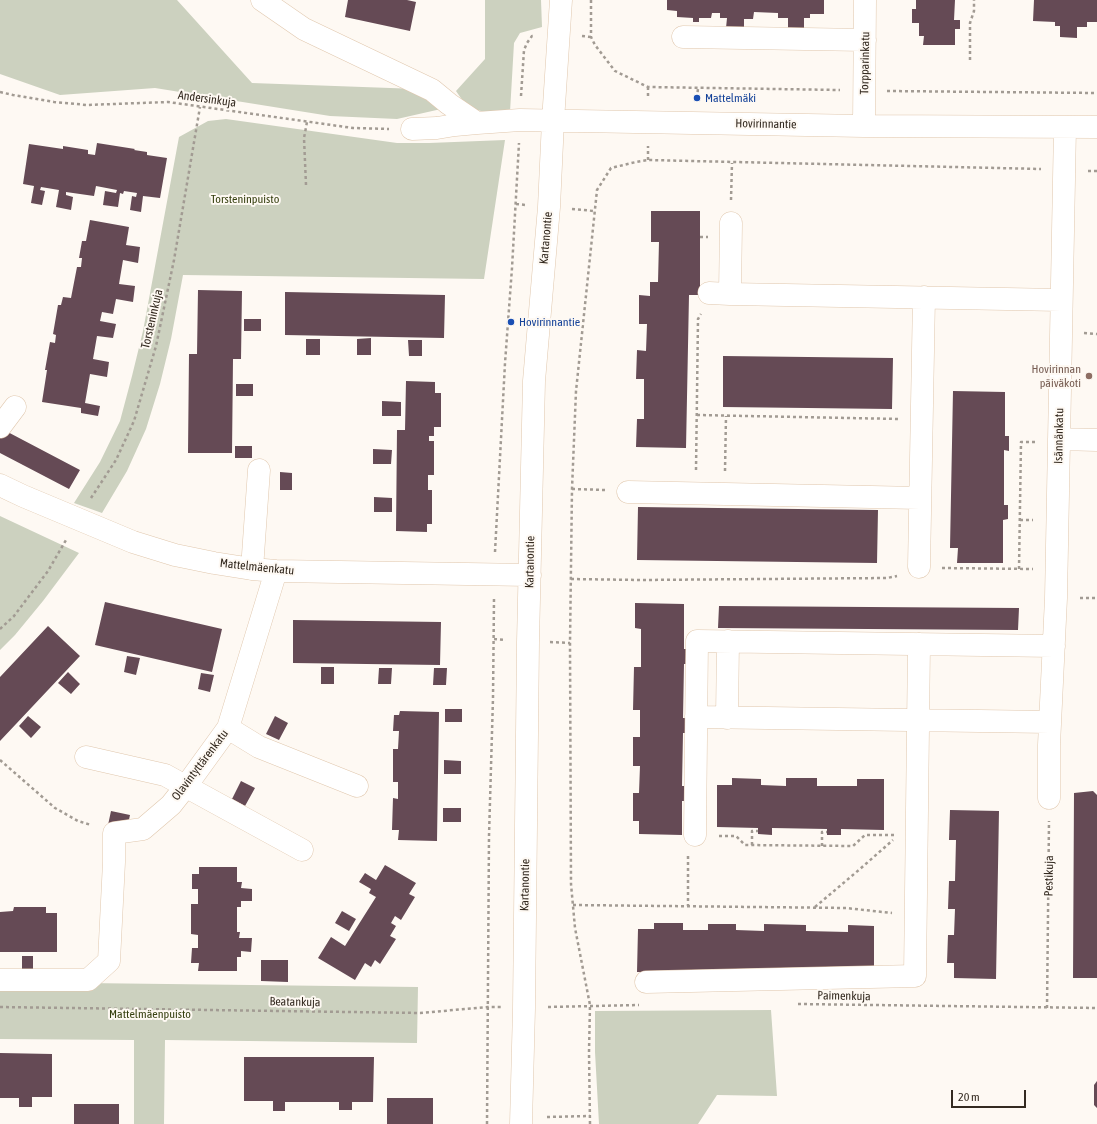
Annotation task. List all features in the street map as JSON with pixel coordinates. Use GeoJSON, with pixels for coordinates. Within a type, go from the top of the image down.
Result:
{"type":"FeatureCollection","features":[{"type":"Feature","properties":{"kind":"street"},"geometry":{"type":"LineString","coordinates":[[262,0],[304,29],[432,90],[477,123]]}},
{"type":"Feature","properties":{"kind":"street","name":"Kartanontie"},"geometry":{"type":"LineString","coordinates":[[521,1124],[534,381],[549,207],[552,121],[561,0]]}},
{"type":"Feature","properties":{"kind":"street","name":"Torpparinkatu"},"geometry":{"type":"LineString","coordinates":[[864,126],[866,0]]}},
{"type":"Feature","properties":{"kind":"street"},"geometry":{"type":"LineString","coordinates":[[683,37],[865,40]]}},
{"type":"Feature","properties":{"kind":"street","name":"Hovirinnantie"},"geometry":{"type":"LineString","coordinates":[[412,129],[520,120],[864,126],[1097,127]]}},
{"type":"Feature","properties":{"kind":"street","name":"Isännänkatu"},"geometry":{"type":"LineString","coordinates":[[1049,798],[1049,745],[1056,598],[1049,441],[1061,300],[1065,127]]}},
{"type":"Feature","properties":{"kind":"street"},"geometry":{"type":"LineString","coordinates":[[731,223],[719,294],[1061,300]]}},
{"type":"Feature","properties":{"kind":"street"},"geometry":{"type":"LineString","coordinates":[[919,567],[924,297]]}},
{"type":"Feature","properties":{"kind":"street"},"geometry":{"type":"LineString","coordinates":[[0,427],[15,407]]}},
{"type":"Feature","properties":{"kind":"street"},"geometry":{"type":"LineString","coordinates":[[1049,441],[1097,440]]}},
{"type":"Feature","properties":{"kind":"street"},"geometry":{"type":"LineString","coordinates":[[252,569],[259,470]]}},
{"type":"Feature","properties":{"kind":"street","name":"Mattelmäenkatu"},"geometry":{"type":"LineString","coordinates":[[0,484],[22,496],[133,542],[175,555],[252,569],[276,571],[530,575]]}},
{"type":"Feature","properties":{"kind":"street"},"geometry":{"type":"LineString","coordinates":[[628,492],[920,498]]}},
{"type":"Feature","properties":{"kind":"street","name":"Olavintyttärenkatu"},"geometry":{"type":"LineString","coordinates":[[114,833],[143,829],[171,805],[228,728],[276,571]]}},
{"type":"Feature","properties":{"kind":"street"},"geometry":{"type":"LineString","coordinates":[[695,835],[698,641],[1054,646]]}},
{"type":"Feature","properties":{"kind":"street"},"geometry":{"type":"LineString","coordinates":[[727,718],[728,642]]}},
{"type":"Feature","properties":{"kind":"street"},"geometry":{"type":"LineString","coordinates":[[646,982],[915,976],[919,644]]}},
{"type":"Feature","properties":{"kind":"street"},"geometry":{"type":"LineString","coordinates":[[696,717],[1050,722]]}},
{"type":"Feature","properties":{"kind":"street"},"geometry":{"type":"LineString","coordinates":[[228,728],[259,747],[357,786]]}},
{"type":"Feature","properties":{"kind":"street"},"geometry":{"type":"LineString","coordinates":[[86,757],[165,775],[302,850]]}},
{"type":"Feature","properties":{"kind":"street"},"geometry":{"type":"LineString","coordinates":[[0,980],[88,980],[109,961],[114,833]]}},
{"type":"Feature","properties":{"kind":"path"},"geometry":{"type":"LineString","coordinates":[[591,0],[591,36],[595,46],[615,71],[648,87]]}},
{"type":"Feature","properties":{"kind":"path"},"geometry":{"type":"LineString","coordinates":[[970,60],[970,23],[974,11],[974,0]]}},
{"type":"Feature","properties":{"kind":"path"},"geometry":{"type":"LineString","coordinates":[[521,103],[524,50],[526,43],[532,36],[537,36]]}},
{"type":"Feature","properties":{"kind":"path"},"geometry":{"type":"LineString","coordinates":[[697,98],[698,88]]}},
{"type":"Feature","properties":{"kind":"path","name":"Andersinkuja"},"geometry":{"type":"LineString","coordinates":[[0,92],[54,102],[87,105],[168,102],[353,128],[412,129]]}},
{"type":"Feature","properties":{"kind":"path","name":"Torsteninkuja"},"geometry":{"type":"LineString","coordinates":[[0,629],[14,616],[48,571],[116,460],[134,421],[156,346],[174,260],[200,107]]}},
{"type":"Feature","properties":{"kind":"path"},"geometry":{"type":"LineString","coordinates":[[306,185],[304,138],[307,122]]}},
{"type":"Feature","properties":{"kind":"path"},"geometry":{"type":"LineString","coordinates":[[487,1124],[489,836],[493,698],[494,575],[505,363],[519,142]]}},
{"type":"Feature","properties":{"kind":"path"},"geometry":{"type":"LineString","coordinates":[[731,223],[732,163]]}},
{"type":"Feature","properties":{"kind":"path"},"geometry":{"type":"LineString","coordinates":[[700,237],[710,237]]}},
{"type":"Feature","properties":{"kind":"path"},"geometry":{"type":"LineString","coordinates":[[696,494],[698,319],[708,302],[719,294]]}},
{"type":"Feature","properties":{"kind":"path"},"geometry":{"type":"LineString","coordinates":[[697,415],[922,419]]}},
{"type":"Feature","properties":{"kind":"path"},"geometry":{"type":"LineString","coordinates":[[725,494],[726,416]]}},
{"type":"Feature","properties":{"kind":"path"},"geometry":{"type":"LineString","coordinates":[[1019,569],[1021,442],[1049,441]]}},
{"type":"Feature","properties":{"kind":"path"},"geometry":{"type":"LineString","coordinates":[[572,489],[623,490],[628,492]]}},
{"type":"Feature","properties":{"kind":"path"},"geometry":{"type":"LineString","coordinates":[[1020,520],[1038,520]]}},
{"type":"Feature","properties":{"kind":"path"},"geometry":{"type":"LineString","coordinates":[[571,579],[648,580],[887,578],[906,573],[919,567],[1038,569]]}},
{"type":"Feature","properties":{"kind":"path"},"geometry":{"type":"LineString","coordinates":[[0,760],[55,808],[78,821],[114,833]]}},
{"type":"Feature","properties":{"kind":"path","name":"Pestikuja"},"geometry":{"type":"LineString","coordinates":[[1047,1008],[1049,798]]}},
{"type":"Feature","properties":{"kind":"path"},"geometry":{"type":"LineString","coordinates":[[752,845],[752,831],[758,831]]}},
{"type":"Feature","properties":{"kind":"path"},"geometry":{"type":"LineString","coordinates":[[822,846],[822,832],[827,832]]}},
{"type":"Feature","properties":{"kind":"path"},"geometry":{"type":"LineString","coordinates":[[688,906],[688,851],[695,835],[736,836],[745,845],[822,846],[853,846],[865,835],[898,835],[815,907]]}},
{"type":"Feature","properties":{"kind":"path"},"geometry":{"type":"LineString","coordinates":[[573,905],[815,907],[846,908],[916,916]]}},
{"type":"Feature","properties":{"kind":"path","name":"Paimenkuja"},"geometry":{"type":"LineString","coordinates":[[792,1004],[1097,1008]]}},
{"type":"Feature","properties":{"kind":"path","name":"Beatankuja"},"geometry":{"type":"LineString","coordinates":[[0,1007],[420,1014],[488,1007],[524,1008],[590,1005],[644,1005]]}},
{"type":"Feature","properties":{"kind":"path"},"geometry":{"type":"LineString","coordinates":[[547,1117],[590,1116]]}},
{"type":"Feature","properties":{"kind":"green space"},"geometry":{"type":"Polygon","coordinates":[[[0,0],[177,0],[252,83],[418,89],[441,109],[397,119],[330,116],[155,88],[60,95],[0,74],[0,0]]]}},
{"type":"Feature","properties":{"kind":"green space"},"geometry":{"type":"Polygon","coordinates":[[[485,0],[541,0],[542,27],[520,33],[514,43],[510,112],[488,113],[467,107],[456,91],[485,59],[485,0]]]}},
{"type":"Feature","properties":{"kind":"green space","name":"Torsteninpuisto"},"geometry":{"type":"Polygon","coordinates":[[[226,119],[397,143],[505,140],[484,279],[183,275],[171,339],[160,384],[146,429],[127,471],[102,513],[74,503],[100,462],[120,421],[143,331],[179,137],[208,121],[226,119]]]}},
{"type":"Feature","properties":{"kind":"green space"},"geometry":{"type":"Polygon","coordinates":[[[0,516],[79,553],[43,601],[15,635],[0,650],[0,516]]]}},
{"type":"Feature","properties":{"kind":"green space","name":"Mattelmäenpuisto"},"geometry":{"type":"Polygon","coordinates":[[[0,982],[418,987],[417,1043],[165,1040],[164,1124],[134,1124],[134,1040],[0,1039],[0,982]]]}},
{"type":"Feature","properties":{"kind":"green space"},"geometry":{"type":"Polygon","coordinates":[[[771,1010],[777,1096],[717,1095],[698,1124],[599,1124],[595,1052],[595,1011],[771,1010]]]}},
{"type":"Feature","properties":{"kind":"building"},"geometry":{"type":"Polygon","coordinates":[[[348,0],[407,0],[416,2],[410,31],[345,17],[348,0]]]}},
{"type":"Feature","properties":{"kind":"building"},"geometry":{"type":"Polygon","coordinates":[[[667,0],[824,0],[824,14],[810,14],[810,18],[804,18],[804,28],[788,28],[788,18],[778,18],[778,13],[754,12],[753,19],[744,19],[744,28],[726,28],[727,18],[720,18],[720,13],[712,13],[711,18],[699,18],[699,22],[693,22],[693,18],[677,17],[677,11],[667,10],[667,0]]]}},
{"type":"Feature","properties":{"kind":"building"},"geometry":{"type":"Polygon","coordinates":[[[916,0],[955,0],[954,20],[960,20],[960,29],[955,29],[955,45],[923,45],[924,36],[919,36],[919,23],[912,23],[912,9],[916,9],[916,0]]]}},
{"type":"Feature","properties":{"kind":"building"},"geometry":{"type":"Polygon","coordinates":[[[1034,0],[1097,0],[1097,22],[1087,22],[1087,27],[1077,27],[1077,38],[1060,37],[1060,26],[1055,26],[1055,22],[1033,21],[1034,0]]]}},
{"type":"Feature","properties":{"kind":"building"},"geometry":{"type":"Polygon","coordinates":[[[97,143],[135,149],[134,150],[147,152],[147,155],[167,158],[160,198],[143,196],[141,212],[130,210],[132,196],[136,197],[137,193],[124,191],[123,194],[120,193],[118,207],[103,205],[105,191],[116,193],[117,190],[96,186],[94,196],[66,192],[66,195],[73,197],[71,210],[56,207],[59,190],[41,187],[40,190],[45,191],[42,205],[31,203],[34,186],[23,184],[29,144],[63,149],[63,146],[88,150],[88,154],[95,155],[97,143]]]}},
{"type":"Feature","properties":{"kind":"building"},"geometry":{"type":"Polygon","coordinates":[[[651,211],[700,211],[700,295],[689,295],[686,448],[636,447],[637,419],[644,419],[644,379],[636,379],[637,350],[646,351],[647,324],[639,324],[639,295],[650,296],[650,282],[658,282],[659,242],[651,242],[651,211]]]}},
{"type":"Feature","properties":{"kind":"building"},"geometry":{"type":"Polygon","coordinates":[[[90,220],[129,227],[126,245],[140,247],[138,263],[123,260],[119,284],[135,286],[133,302],[116,299],[113,314],[102,312],[100,321],[116,324],[113,338],[97,336],[93,359],[109,362],[107,377],[90,374],[85,403],[100,406],[98,416],[81,413],[81,408],[42,402],[47,370],[45,370],[50,342],[55,343],[56,335],[53,334],[58,305],[61,305],[63,297],[71,298],[77,267],[81,267],[82,258],[79,258],[82,241],[86,241],[90,220]]]}},
{"type":"Feature","properties":{"kind":"building"},"geometry":{"type":"Polygon","coordinates":[[[198,290],[242,291],[241,359],[233,359],[232,453],[188,453],[189,354],[197,354],[198,290]]]}},
{"type":"Feature","properties":{"kind":"building"},"geometry":{"type":"Polygon","coordinates":[[[285,292],[445,295],[444,338],[285,335],[285,292]]]}},
{"type":"Feature","properties":{"kind":"building"},"geometry":{"type":"Polygon","coordinates":[[[244,319],[261,319],[261,331],[244,331],[244,319]]]}},
{"type":"Feature","properties":{"kind":"building"},"geometry":{"type":"Polygon","coordinates":[[[371,338],[371,355],[357,355],[357,339],[371,338]]]}},
{"type":"Feature","properties":{"kind":"building"},"geometry":{"type":"Polygon","coordinates":[[[306,339],[320,339],[320,355],[306,355],[306,339]]]}},
{"type":"Feature","properties":{"kind":"building"},"geometry":{"type":"Polygon","coordinates":[[[408,340],[422,340],[422,356],[409,356],[408,340]]]}},
{"type":"Feature","properties":{"kind":"building"},"geometry":{"type":"Polygon","coordinates":[[[723,356],[893,358],[892,409],[723,407],[723,356]]]}},
{"type":"Feature","properties":{"kind":"building"},"geometry":{"type":"Polygon","coordinates":[[[406,381],[435,382],[435,393],[441,393],[441,427],[434,427],[434,436],[429,436],[429,441],[434,441],[434,475],[428,475],[428,490],[432,490],[432,524],[427,524],[427,532],[396,531],[397,430],[405,430],[406,381]]]}},
{"type":"Feature","properties":{"kind":"building"},"geometry":{"type":"Polygon","coordinates":[[[236,384],[253,384],[253,396],[236,396],[236,384]]]}},
{"type":"Feature","properties":{"kind":"building"},"geometry":{"type":"Polygon","coordinates":[[[953,391],[1005,392],[1005,436],[1009,436],[1009,451],[1004,450],[1004,505],[1008,505],[1008,519],[1003,520],[1003,563],[957,563],[958,548],[950,548],[953,391]]]}},
{"type":"Feature","properties":{"kind":"building"},"geometry":{"type":"Polygon","coordinates":[[[382,401],[401,402],[401,416],[382,416],[382,401]]]}},
{"type":"Feature","properties":{"kind":"building"},"geometry":{"type":"Polygon","coordinates":[[[2,429],[80,470],[69,489],[0,453],[0,433],[2,429]]]}},
{"type":"Feature","properties":{"kind":"building"},"geometry":{"type":"Polygon","coordinates":[[[235,446],[252,446],[252,458],[235,458],[235,446]]]}},
{"type":"Feature","properties":{"kind":"building"},"geometry":{"type":"Polygon","coordinates":[[[373,449],[392,450],[391,464],[373,464],[373,449]]]}},
{"type":"Feature","properties":{"kind":"building"},"geometry":{"type":"Polygon","coordinates":[[[280,472],[292,473],[292,490],[280,490],[280,472]]]}},
{"type":"Feature","properties":{"kind":"building"},"geometry":{"type":"Polygon","coordinates":[[[374,497],[392,498],[392,512],[374,512],[374,497]]]}},
{"type":"Feature","properties":{"kind":"building"},"geometry":{"type":"Polygon","coordinates":[[[638,507],[878,510],[877,563],[637,560],[638,507]]]}},
{"type":"Feature","properties":{"kind":"building"},"geometry":{"type":"Polygon","coordinates":[[[105,602],[222,629],[212,672],[95,645],[105,602]]]}},
{"type":"Feature","properties":{"kind":"building"},"geometry":{"type":"Polygon","coordinates":[[[635,603],[684,604],[684,649],[688,649],[688,664],[684,664],[683,718],[687,718],[687,733],[683,733],[682,786],[687,786],[686,801],[682,801],[682,835],[639,834],[639,821],[633,821],[633,793],[639,793],[640,766],[633,766],[633,737],[640,737],[640,710],[633,710],[634,667],[641,667],[641,629],[635,628],[635,603]]]}},
{"type":"Feature","properties":{"kind":"building"},"geometry":{"type":"Polygon","coordinates":[[[719,606],[1019,608],[1018,630],[718,628],[719,606]]]}},
{"type":"Feature","properties":{"kind":"building"},"geometry":{"type":"Polygon","coordinates":[[[293,620],[441,622],[440,665],[293,663],[293,620]]]}},
{"type":"Feature","properties":{"kind":"building"},"geometry":{"type":"Polygon","coordinates":[[[48,626],[80,656],[0,741],[0,677],[48,626]]]}},
{"type":"Feature","properties":{"kind":"building"},"geometry":{"type":"Polygon","coordinates":[[[127,656],[140,658],[136,675],[124,672],[127,656]]]}},
{"type":"Feature","properties":{"kind":"building"},"geometry":{"type":"Polygon","coordinates":[[[321,667],[334,667],[334,684],[321,684],[321,667]]]}},
{"type":"Feature","properties":{"kind":"building"},"geometry":{"type":"Polygon","coordinates":[[[379,668],[392,668],[391,684],[378,684],[379,668]]]}},
{"type":"Feature","properties":{"kind":"building"},"geometry":{"type":"Polygon","coordinates":[[[434,668],[447,668],[446,685],[433,685],[434,668]]]}},
{"type":"Feature","properties":{"kind":"building"},"geometry":{"type":"Polygon","coordinates":[[[68,672],[80,684],[71,694],[58,683],[68,672]]]}},
{"type":"Feature","properties":{"kind":"building"},"geometry":{"type":"Polygon","coordinates":[[[201,673],[214,675],[210,692],[198,689],[201,673]]]}},
{"type":"Feature","properties":{"kind":"building"},"geometry":{"type":"Polygon","coordinates":[[[445,709],[462,709],[462,722],[445,722],[445,709]]]}},
{"type":"Feature","properties":{"kind":"building"},"geometry":{"type":"Polygon","coordinates":[[[400,711],[439,712],[437,841],[398,840],[399,830],[392,830],[393,798],[398,799],[398,782],[393,782],[393,749],[398,749],[399,731],[393,731],[394,715],[399,715],[400,711]]]}},
{"type":"Feature","properties":{"kind":"building"},"geometry":{"type":"Polygon","coordinates":[[[28,716],[41,727],[31,738],[19,726],[28,716]]]}},
{"type":"Feature","properties":{"kind":"building"},"geometry":{"type":"Polygon","coordinates":[[[275,716],[288,723],[279,740],[266,734],[275,716]]]}},
{"type":"Feature","properties":{"kind":"building"},"geometry":{"type":"Polygon","coordinates":[[[444,760],[461,761],[461,774],[444,774],[444,760]]]}},
{"type":"Feature","properties":{"kind":"building"},"geometry":{"type":"Polygon","coordinates":[[[732,778],[761,779],[761,785],[786,786],[786,778],[817,778],[817,786],[857,786],[857,779],[884,779],[884,830],[841,829],[841,835],[827,835],[827,829],[772,828],[772,835],[758,834],[758,828],[717,827],[717,785],[732,785],[732,778]]]}},
{"type":"Feature","properties":{"kind":"building"},"geometry":{"type":"Polygon","coordinates":[[[241,781],[255,788],[245,806],[232,799],[241,781]]]}},
{"type":"Feature","properties":{"kind":"building"},"geometry":{"type":"Polygon","coordinates":[[[1093,791],[1097,795],[1097,978],[1073,978],[1074,793],[1093,791]]]}},
{"type":"Feature","properties":{"kind":"building"},"geometry":{"type":"Polygon","coordinates":[[[443,808],[461,808],[461,822],[443,822],[443,808]]]}},
{"type":"Feature","properties":{"kind":"building"},"geometry":{"type":"Polygon","coordinates":[[[950,810],[999,811],[996,979],[954,978],[954,963],[947,963],[948,935],[954,935],[955,909],[948,909],[949,881],[955,881],[956,840],[949,840],[950,810]]]}},
{"type":"Feature","properties":{"kind":"building"},"geometry":{"type":"Polygon","coordinates":[[[111,811],[130,815],[127,829],[108,825],[111,811]]]}},
{"type":"Feature","properties":{"kind":"building"},"geometry":{"type":"Polygon","coordinates":[[[385,865],[416,883],[409,894],[415,897],[401,920],[395,916],[391,923],[396,926],[390,936],[396,939],[380,964],[375,960],[371,967],[365,963],[355,980],[318,958],[331,937],[345,946],[376,897],[369,893],[371,889],[359,882],[365,873],[376,880],[385,865]]]}},
{"type":"Feature","properties":{"kind":"building"},"geometry":{"type":"Polygon","coordinates":[[[199,867],[237,867],[237,882],[242,882],[241,888],[252,889],[252,901],[241,901],[241,907],[237,907],[237,932],[240,932],[239,938],[252,938],[251,952],[241,951],[241,957],[237,957],[237,971],[198,971],[199,963],[191,963],[192,948],[198,948],[198,935],[191,934],[191,904],[198,904],[198,889],[192,889],[192,874],[199,874],[199,867]]]}},
{"type":"Feature","properties":{"kind":"building"},"geometry":{"type":"Polygon","coordinates":[[[14,907],[46,907],[46,913],[57,913],[57,952],[0,952],[0,912],[13,911],[14,907]]]}},
{"type":"Feature","properties":{"kind":"building"},"geometry":{"type":"Polygon","coordinates":[[[342,911],[356,919],[349,931],[335,923],[342,911]]]}},
{"type":"Feature","properties":{"kind":"building"},"geometry":{"type":"Polygon","coordinates":[[[654,923],[683,923],[683,930],[708,930],[708,924],[736,924],[736,930],[764,931],[764,924],[806,925],[806,931],[848,932],[848,925],[874,926],[874,975],[637,972],[638,929],[654,929],[654,923]]]}},
{"type":"Feature","properties":{"kind":"building"},"geometry":{"type":"Polygon","coordinates":[[[22,956],[33,956],[33,971],[22,971],[22,956]]]}},
{"type":"Feature","properties":{"kind":"building"},"geometry":{"type":"Polygon","coordinates":[[[261,960],[288,960],[288,982],[261,981],[261,960]]]}},
{"type":"Feature","properties":{"kind":"building"},"geometry":{"type":"Polygon","coordinates":[[[0,1053],[52,1054],[52,1097],[32,1097],[32,1107],[19,1107],[19,1098],[0,1098],[0,1053]]]}},
{"type":"Feature","properties":{"kind":"building"},"geometry":{"type":"Polygon","coordinates":[[[244,1057],[374,1057],[373,1102],[352,1102],[352,1110],[339,1110],[339,1102],[285,1102],[285,1111],[273,1111],[273,1101],[244,1101],[244,1057]]]}},
{"type":"Feature","properties":{"kind":"building"},"geometry":{"type":"Polygon","coordinates":[[[1097,1081],[1097,1108],[1094,1105],[1094,1085],[1097,1081]]]}},
{"type":"Feature","properties":{"kind":"building"},"geometry":{"type":"Polygon","coordinates":[[[387,1098],[433,1098],[433,1124],[387,1124],[387,1098]]]}},
{"type":"Feature","properties":{"kind":"building"},"geometry":{"type":"Polygon","coordinates":[[[74,1104],[119,1104],[119,1124],[74,1124],[74,1104]]]}},
{"type":"Feature","properties":{"kind":"place","name":"Mattelmäki"},"geometry":{"type":"Point","coordinates":[697,98]}},
{"type":"Feature","properties":{"kind":"place","name":"Hovirinnantie"},"geometry":{"type":"Point","coordinates":[511,322]}},
{"type":"Feature","properties":{"kind":"place","name":"Hovirinnan päiväkoti"},"geometry":{"type":"Point","coordinates":[1089,376]}}]}
